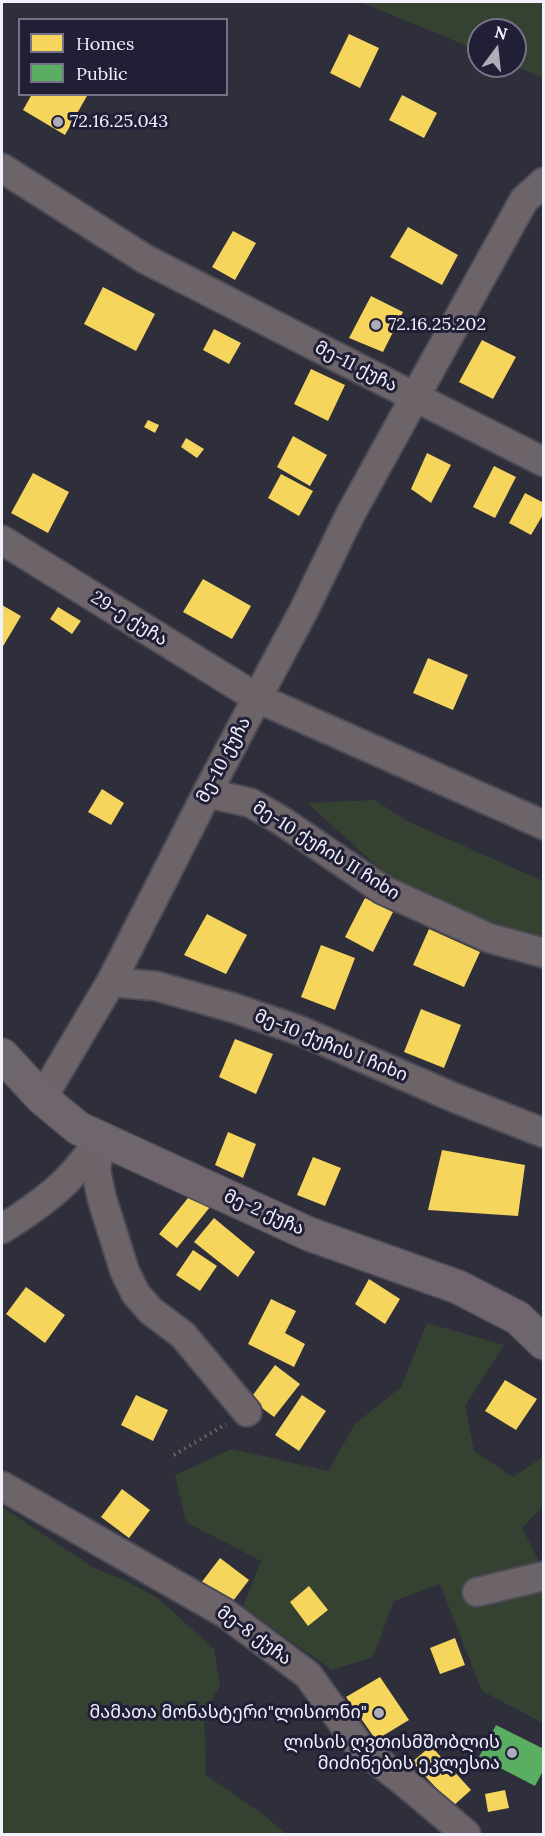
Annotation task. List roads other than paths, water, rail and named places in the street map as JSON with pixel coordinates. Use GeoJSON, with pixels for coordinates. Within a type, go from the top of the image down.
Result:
{"type":"FeatureCollection","features":[{"type":"Feature","properties":{"kind":"main road","name":"მე-2 ქუჩა"},"geometry":{"type":"LineString","coordinates":[[2,1055],[42,1098],[78,1128],[309,1234],[458,1287],[518,1318],[541,1338]]}},
{"type":"Feature","properties":{"kind":"street","name":"მე-11 ქუჩა"},"geometry":{"type":"LineString","coordinates":[[2,168],[145,259],[415,397],[351,515],[257,698]]}},
{"type":"Feature","properties":{"kind":"street"},"geometry":{"type":"LineString","coordinates":[[543,182],[524,200],[415,397],[543,462]]}},
{"type":"Feature","properties":{"kind":"street","name":"29-ე ქუჩა"},"geometry":{"type":"LineString","coordinates":[[2,540],[257,698]]}},
{"type":"Feature","properties":{"kind":"street","name":"მე-10 ქუჩა"},"geometry":{"type":"LineString","coordinates":[[42,1098],[111,982],[257,698],[543,825]]}},
{"type":"Feature","properties":{"kind":"street","name":"მე-10 ქუჩის II ჩიხი"},"geometry":{"type":"LineString","coordinates":[[207,793],[251,803],[282,821],[383,890],[489,938],[543,953]]}},
{"type":"Feature","properties":{"kind":"street","name":"მე-10 ქუჩის I ჩიხი"},"geometry":{"type":"LineString","coordinates":[[111,982],[156,986],[234,1008],[302,1031],[455,1098],[543,1133]]}},
{"type":"Feature","properties":{"kind":"street"},"geometry":{"type":"LineString","coordinates":[[2,1230],[65,1182],[100,1139]]}},
{"type":"Feature","properties":{"kind":"street"},"geometry":{"type":"LineString","coordinates":[[100,1139],[96,1171],[102,1199],[125,1272],[136,1294],[151,1311],[183,1335],[247,1412]]}},
{"type":"Feature","properties":{"kind":"street","name":"მე-8 ქუჩა"},"geometry":{"type":"LineString","coordinates":[[2,1486],[225,1613],[308,1675],[360,1747],[466,1834]]}},
{"type":"Feature","properties":{"kind":"street"},"geometry":{"type":"LineString","coordinates":[[477,1592],[543,1576]]}},
{"type":"Feature","properties":{"kind":"place","name":"72.16.25.043"},"geometry":{"type":"Point","coordinates":[58,122]}},
{"type":"Feature","properties":{"kind":"place","name":"72.16.25.202"},"geometry":{"type":"Point","coordinates":[376,325]}},
{"type":"Feature","properties":{"kind":"place","name":"მამათა მონასტერი\"ლისიონი\""},"geometry":{"type":"Point","coordinates":[379,1713]}},
{"type":"Feature","properties":{"kind":"place","name":"ლისის ღვთისმშობლის მიძინების ეკლესია"},"geometry":{"type":"Point","coordinates":[512,1753]}}]}
